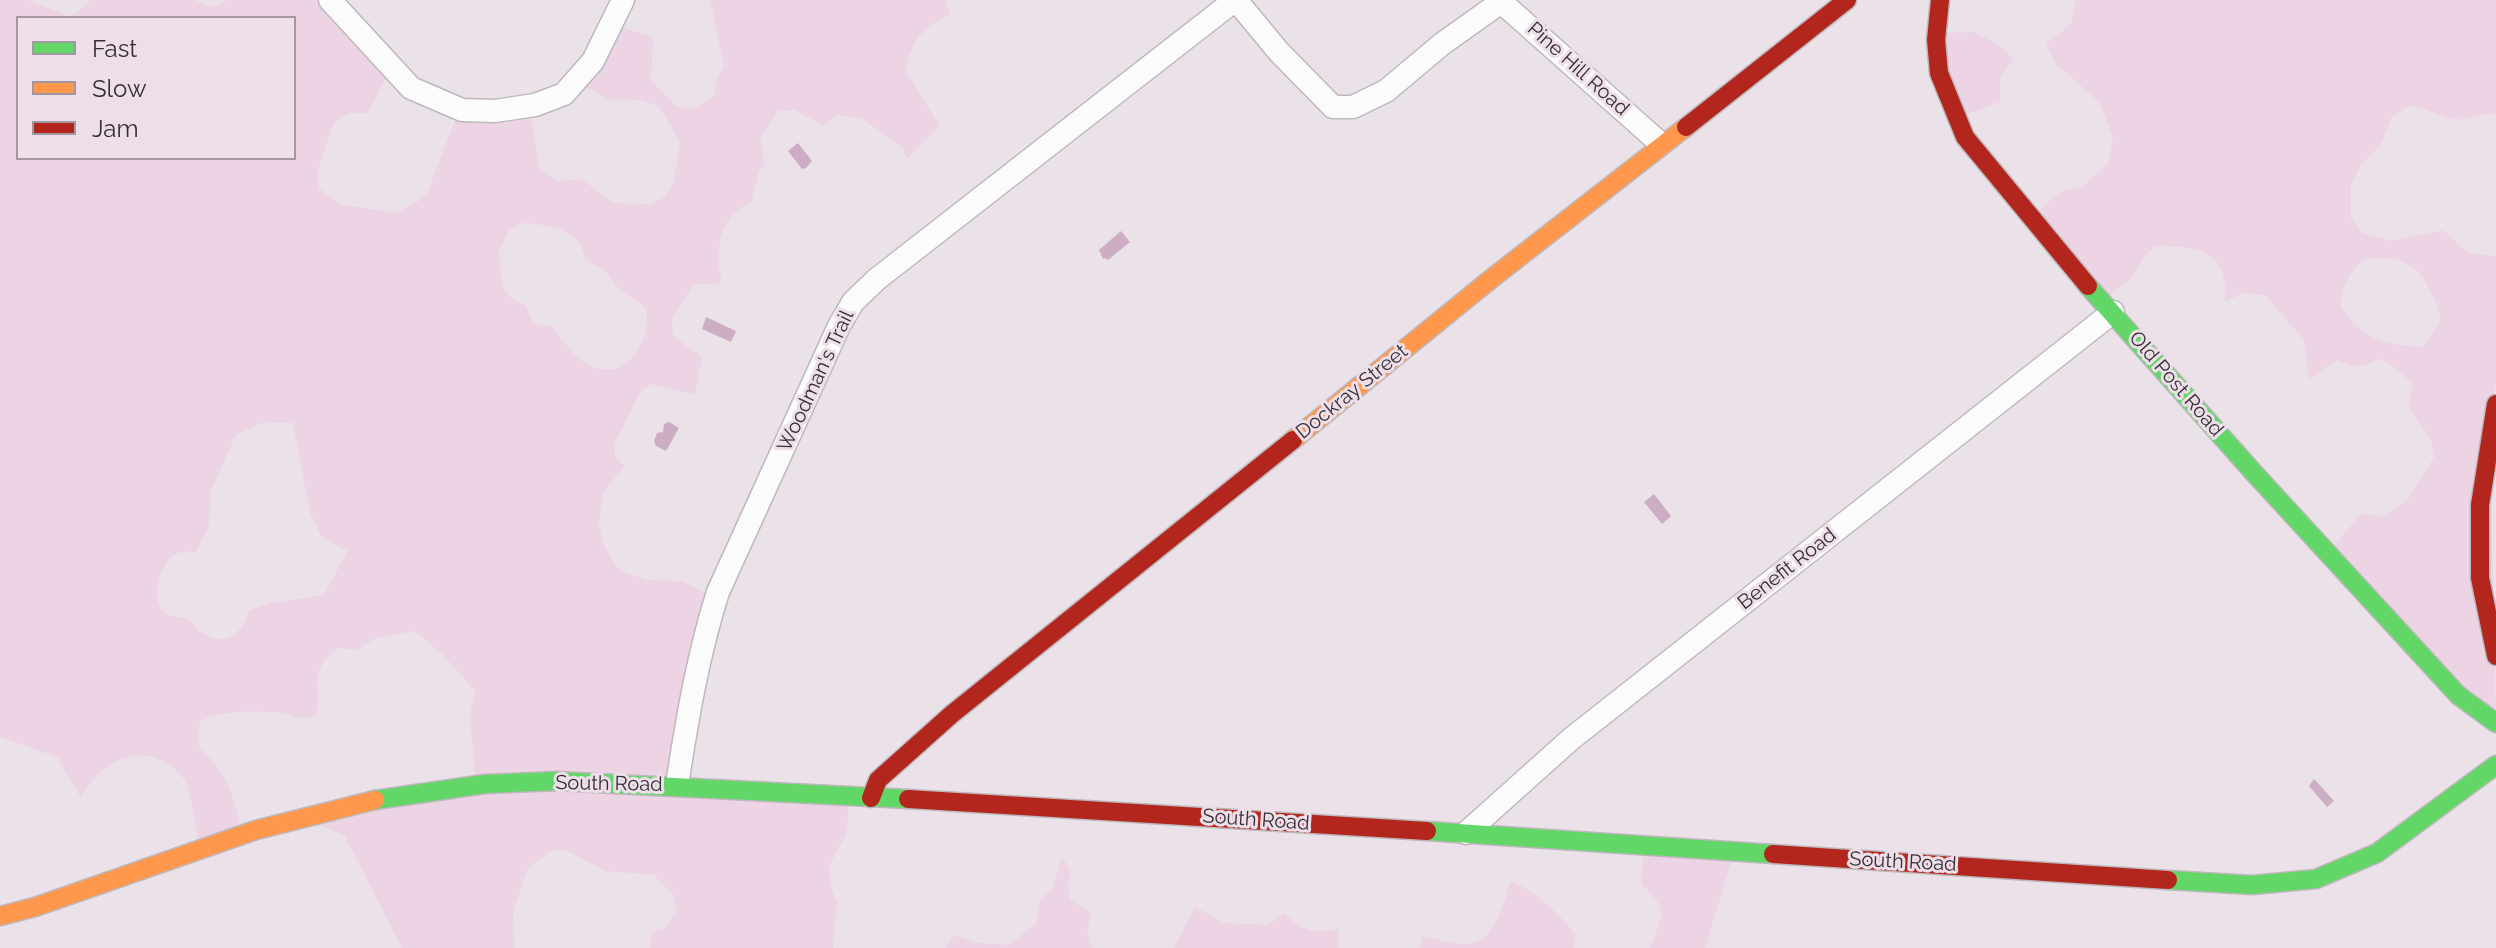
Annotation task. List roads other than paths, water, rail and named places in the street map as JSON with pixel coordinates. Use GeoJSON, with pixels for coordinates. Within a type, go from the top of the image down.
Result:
{"type":"FeatureCollection","features":[{"type":"Feature","properties":{"kind":"street"},"geometry":{"type":"LineString","coordinates":[[330,0],[411,88],[462,110],[495,111],[535,105],[564,94],[593,61],[623,0]]}},
{"type":"Feature","properties":{"kind":"street","name":"Pine Hill Road"},"geometry":{"type":"LineString","coordinates":[[1235,0],[1279,52],[1333,107],[1353,107],[1386,91],[1500,1],[1661,144]]}},
{"type":"Feature","properties":{"kind":"street","name":"Woodman's Trail"},"geometry":{"type":"LineString","coordinates":[[677,785],[689,710],[718,592],[839,326],[853,302],[877,279],[1235,0]]}},
{"type":"Feature","properties":{"kind":"street","name":"Dockray Street"},"geometry":{"type":"LineString","coordinates":[[871,798],[878,780],[987,685],[1661,144],[1847,0]]}},
{"type":"Feature","properties":{"kind":"street","name":"Old Post Road"},"geometry":{"type":"LineString","coordinates":[[1940,0],[1936,40],[1939,73],[1965,137],[2055,248],[2254,473],[2458,695],[2496,723]]}},
{"type":"Feature","properties":{"kind":"street","name":"Benefit Road"},"geometry":{"type":"LineString","coordinates":[[1466,833],[1571,739],[2113,312]]}},
{"type":"Feature","properties":{"kind":"street"},"geometry":{"type":"LineString","coordinates":[[2496,404],[2480,505],[2480,578],[2496,656]]}},
{"type":"Feature","properties":{"kind":"street","name":"South Road"},"geometry":{"type":"LineString","coordinates":[[0,916],[259,831],[376,798],[485,784],[677,785],[951,800],[2252,885],[2316,879],[2377,853],[2496,765]]}}]}
